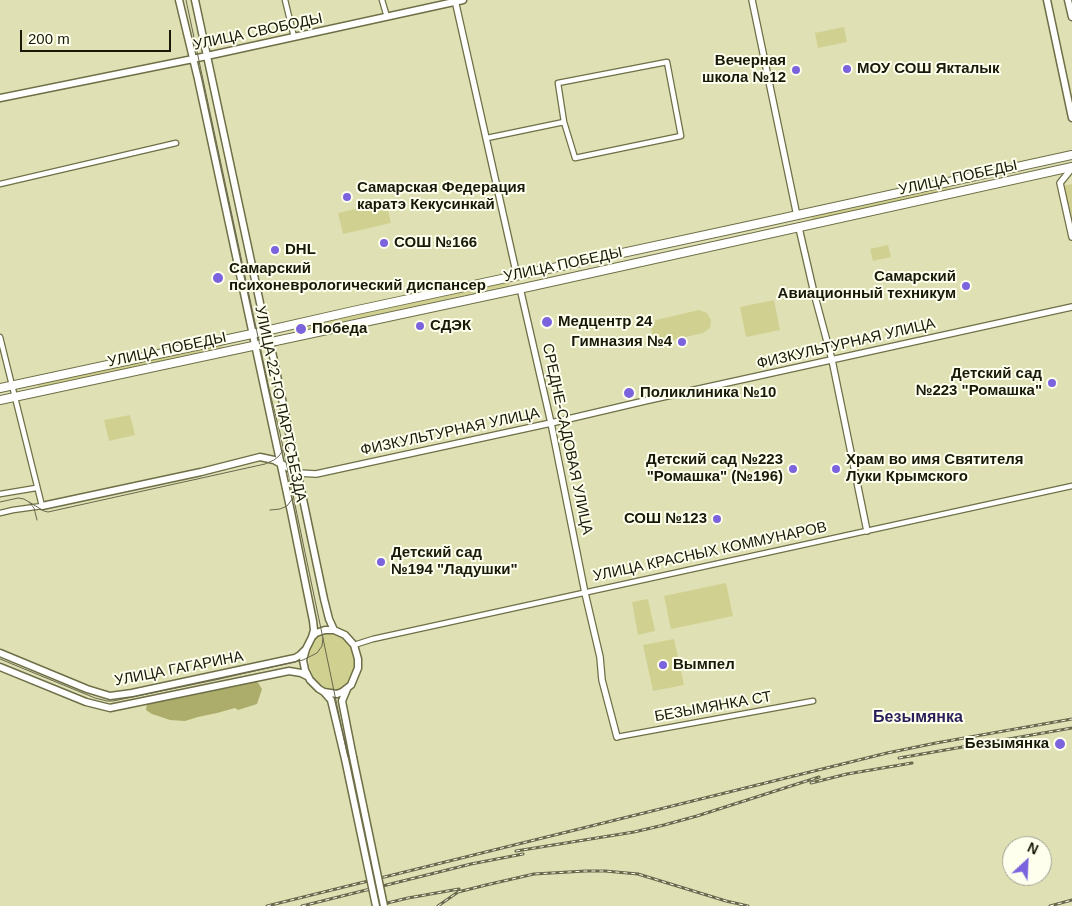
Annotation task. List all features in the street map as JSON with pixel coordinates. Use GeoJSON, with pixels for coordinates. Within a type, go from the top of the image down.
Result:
{"type":"FeatureCollection","features":[{"type":"Feature","properties":{"kind":"main road","name":"УЛИЦА 22-ГО ПАРТСЪЕЗДА"},"geometry":{"type":"LineString","coordinates":[[179,0],[256,345],[313,621],[314,630],[312,637]]}},
{"type":"Feature","properties":{"kind":"main road","name":"УЛИЦА 22-ГО ПАРТСЪЕЗДА"},"geometry":{"type":"LineString","coordinates":[[195,0],[326,606],[334,630]]}},
{"type":"Feature","properties":{"kind":"main road"},"geometry":{"type":"LineString","coordinates":[[1047,0],[1072,118]]}},
{"type":"Feature","properties":{"kind":"main road"},"geometry":{"type":"LineString","coordinates":[[1068,0],[1072,17]]}},
{"type":"Feature","properties":{"kind":"main road","name":"УЛИЦА СВОБОДЫ"},"geometry":{"type":"LineString","coordinates":[[0,98],[208,56],[458,1]]}},
{"type":"Feature","properties":{"kind":"main road","name":"УЛИЦА ПОБЕДЫ"},"geometry":{"type":"LineString","coordinates":[[0,388],[1072,155]]}},
{"type":"Feature","properties":{"kind":"main road","name":"УЛИЦА ПОБЕДЫ"},"geometry":{"type":"LineString","coordinates":[[0,400],[1072,168]]}},
{"type":"Feature","properties":{"kind":"main road"},"geometry":{"type":"LineString","coordinates":[[972,177],[969,180],[969,184],[975,189]]}},
{"type":"Feature","properties":{"kind":"main road"},"geometry":{"type":"LineString","coordinates":[[950,182],[958,186],[954,194]]}},
{"type":"Feature","properties":{"kind":"main road"},"geometry":{"type":"LineString","coordinates":[[797,216],[799,228]]}},
{"type":"Feature","properties":{"kind":"main road","name":"СРЕДНЕ-САДОВАЯ УЛИЦА"},"geometry":{"type":"LineString","coordinates":[[517,276],[520,288]]}},
{"type":"Feature","properties":{"kind":"main road"},"geometry":{"type":"LineString","coordinates":[[298,324],[292,330],[294,333],[301,335]]}},
{"type":"Feature","properties":{"kind":"main road"},"geometry":{"type":"LineString","coordinates":[[219,341],[226,342],[228,345],[228,348],[223,352]]}},
{"type":"Feature","properties":{"kind":"main road"},"geometry":{"type":"LineString","coordinates":[[42,506],[202,472],[260,457],[274,460],[298,474]]}},
{"type":"Feature","properties":{"kind":"main road"},"geometry":{"type":"LineString","coordinates":[[324,692],[337,694],[347,689],[351,686],[358,668],[358,659],[354,645],[345,635],[334,630],[324,630],[316,633],[306,649],[303,660],[307,676],[332,700],[376,906]]}},
{"type":"Feature","properties":{"kind":"main road","name":"УЛИЦА ГАГАРИНА"},"geometry":{"type":"LineString","coordinates":[[0,653],[87,689],[110,696],[295,658],[306,649]]}},
{"type":"Feature","properties":{"kind":"main road","name":"УЛИЦА ГАГАРИНА"},"geometry":{"type":"LineString","coordinates":[[0,667],[86,702],[110,708],[289,671],[307,676]]}},
{"type":"Feature","properties":{"kind":"main road"},"geometry":{"type":"LineString","coordinates":[[347,689],[342,701],[384,906]]}},
{"type":"Feature","properties":{"kind":"street"},"geometry":{"type":"LineString","coordinates":[[285,0],[294,37]]}},
{"type":"Feature","properties":{"kind":"street"},"geometry":{"type":"LineString","coordinates":[[382,0],[387,16]]}},
{"type":"Feature","properties":{"kind":"street"},"geometry":{"type":"LineString","coordinates":[[752,0],[797,216]]}},
{"type":"Feature","properties":{"kind":"street","name":"СРЕДНЕ-САДОВАЯ УЛИЦА"},"geometry":{"type":"LineString","coordinates":[[458,1],[517,276]]}},
{"type":"Feature","properties":{"kind":"street"},"geometry":{"type":"LineString","coordinates":[[667,62],[681,136],[575,158],[564,122],[558,83],[667,62]]}},
{"type":"Feature","properties":{"kind":"street"},"geometry":{"type":"LineString","coordinates":[[486,138],[564,122]]}},
{"type":"Feature","properties":{"kind":"street"},"geometry":{"type":"LineString","coordinates":[[0,184],[176,143]]}},
{"type":"Feature","properties":{"kind":"street"},"geometry":{"type":"LineString","coordinates":[[1072,168],[1060,183],[1072,237]]}},
{"type":"Feature","properties":{"kind":"street"},"geometry":{"type":"LineString","coordinates":[[799,228],[832,360],[867,531]]}},
{"type":"Feature","properties":{"kind":"street","name":"СРЕДНЕ-САДОВАЯ УЛИЦА"},"geometry":{"type":"LineString","coordinates":[[520,288],[551,423],[584,593],[600,657],[602,680],[617,737]]}},
{"type":"Feature","properties":{"kind":"street","name":"ФИЗКУЛЬТУРНАЯ УЛИЦА"},"geometry":{"type":"LineString","coordinates":[[298,474],[316,474],[1072,307]]}},
{"type":"Feature","properties":{"kind":"street"},"geometry":{"type":"LineString","coordinates":[[0,337],[42,506],[0,513]]}},
{"type":"Feature","properties":{"kind":"street","name":"УЛИЦА КРАСНЫХ КОММУНАРОВ"},"geometry":{"type":"LineString","coordinates":[[354,645],[373,639],[1072,486]]}},
{"type":"Feature","properties":{"kind":"street"},"geometry":{"type":"LineString","coordinates":[[0,494],[36,488]]}},
{"type":"Feature","properties":{"kind":"street","name":"БЕЗЫМЯНКА СТ"},"geometry":{"type":"LineString","coordinates":[[617,737],[813,701]]}},
{"type":"Feature","properties":{"kind":"green space"},"geometry":{"type":"Polygon","coordinates":[[[844,27],[847,42],[818,48],[815,33],[844,27]]]}},
{"type":"Feature","properties":{"kind":"green space"},"geometry":{"type":"Polygon","coordinates":[[[1072,184],[1072,225],[1064,186],[1072,184]]]}},
{"type":"Feature","properties":{"kind":"green space"},"geometry":{"type":"Polygon","coordinates":[[[950,187],[951,189],[812,220],[812,217],[950,187]]]}},
{"type":"Feature","properties":{"kind":"green space"},"geometry":{"type":"Polygon","coordinates":[[[386,202],[391,223],[343,234],[338,213],[386,202]]]}},
{"type":"Feature","properties":{"kind":"green space"},"geometry":{"type":"Polygon","coordinates":[[[888,245],[891,257],[873,261],[870,249],[888,245]]]}},
{"type":"Feature","properties":{"kind":"green space"},"geometry":{"type":"Polygon","coordinates":[[[509,282],[510,285],[298,330],[298,328],[509,282]]]}},
{"type":"Feature","properties":{"kind":"green space"},"geometry":{"type":"Polygon","coordinates":[[[774,300],[780,330],[746,337],[740,307],[774,300]]]}},
{"type":"Feature","properties":{"kind":"green space"},"geometry":{"type":"Polygon","coordinates":[[[699,310],[707,313],[711,320],[710,328],[703,333],[664,342],[657,340],[652,334],[651,326],[656,320],[699,310]]]}},
{"type":"Feature","properties":{"kind":"green space"},"geometry":{"type":"Polygon","coordinates":[[[223,344],[223,347],[39,388],[38,385],[223,344]]]}},
{"type":"Feature","properties":{"kind":"green space"},"geometry":{"type":"Polygon","coordinates":[[[130,415],[135,435],[109,441],[104,420],[130,415]]]}},
{"type":"Feature","properties":{"kind":"green space"},"geometry":{"type":"Polygon","coordinates":[[[726,583],[733,616],[671,629],[664,596],[726,583]]]}},
{"type":"Feature","properties":{"kind":"green space"},"geometry":{"type":"Polygon","coordinates":[[[648,599],[655,631],[638,635],[632,602],[648,599]]]}},
{"type":"Feature","properties":{"kind":"green space"},"geometry":{"type":"Polygon","coordinates":[[[329,633],[344,638],[355,658],[354,671],[350,681],[341,689],[335,691],[326,689],[317,681],[309,666],[309,655],[314,639],[329,633]]]}},
{"type":"Feature","properties":{"kind":"green space","name":"Вымпел"},"geometry":{"type":"Polygon","coordinates":[[[674,639],[684,685],[653,691],[643,645],[674,639]]]}},
{"type":"Feature","properties":{"kind":"green space"},"geometry":{"type":"Polygon","coordinates":[[[257,681],[262,689],[257,704],[238,710],[235,708],[185,721],[170,720],[146,710],[147,704],[198,694],[229,685],[257,681]]]}},
{"type":"Feature","properties":{"kind":"tram line"},"geometry":{"type":"LineString","coordinates":[[186,0],[280,433],[379,906]]}},
{"type":"Feature","properties":{"kind":"tram line"},"geometry":{"type":"LineString","coordinates":[[0,502],[18,498],[24,499],[48,512],[265,464],[279,456],[284,445]]}},
{"type":"Feature","properties":{"kind":"tram line"},"geometry":{"type":"LineString","coordinates":[[270,510],[287,506],[295,494]]}},
{"type":"Feature","properties":{"kind":"tram line"},"geometry":{"type":"LineString","coordinates":[[29,502],[34,508],[37,520]]}},
{"type":"Feature","properties":{"kind":"tram line"},"geometry":{"type":"LineString","coordinates":[[0,659],[95,698],[113,701],[303,660],[317,653],[322,646],[323,638]]}},
{"type":"Feature","properties":{"kind":"railway"},"geometry":{"type":"LineString","coordinates":[[267,906],[887,753],[1072,719]]}},
{"type":"Feature","properties":{"kind":"railway"},"geometry":{"type":"LineString","coordinates":[[899,758],[1072,728]]}},
{"type":"Feature","properties":{"kind":"railway"},"geometry":{"type":"LineString","coordinates":[[811,783],[847,774],[912,763]]}},
{"type":"Feature","properties":{"kind":"railway"},"geometry":{"type":"LineString","coordinates":[[516,851],[634,832],[664,825],[819,777]]}},
{"type":"Feature","properties":{"kind":"railway"},"geometry":{"type":"LineString","coordinates":[[302,906],[471,864],[523,854]]}},
{"type":"Feature","properties":{"kind":"railway"},"geometry":{"type":"LineString","coordinates":[[438,906],[458,892],[486,885],[534,874],[586,871],[638,874],[748,906]]}},
{"type":"Feature","properties":{"kind":"railway"},"geometry":{"type":"LineString","coordinates":[[375,906],[459,889]]}},
{"type":"Feature","properties":{"kind":"railway"},"geometry":{"type":"LineString","coordinates":[[1050,906],[1072,900]]}},
{"type":"Feature","properties":{"kind":"place","name":"МОУ СОШ Якталык"},"geometry":{"type":"Point","coordinates":[847,69]}},
{"type":"Feature","properties":{"kind":"place","name":"Вечерная школа №12"},"geometry":{"type":"Point","coordinates":[796,70]}},
{"type":"Feature","properties":{"kind":"place","name":"Самарская Федерация каратэ Кекусинкай"},"geometry":{"type":"Point","coordinates":[347,197]}},
{"type":"Feature","properties":{"kind":"place","name":"СОШ №166"},"geometry":{"type":"Point","coordinates":[384,243]}},
{"type":"Feature","properties":{"kind":"place","name":"DHL"},"geometry":{"type":"Point","coordinates":[275,250]}},
{"type":"Feature","properties":{"kind":"place","name":"Самарский психоневрологический диспансер"},"geometry":{"type":"Point","coordinates":[218,278]}},
{"type":"Feature","properties":{"kind":"place","name":"Самарский Авиационный техникум"},"geometry":{"type":"Point","coordinates":[966,286]}},
{"type":"Feature","properties":{"kind":"place","name":"Медцентр 24"},"geometry":{"type":"Point","coordinates":[547,322]}},
{"type":"Feature","properties":{"kind":"place","name":"СДЭК"},"geometry":{"type":"Point","coordinates":[420,326]}},
{"type":"Feature","properties":{"kind":"place","name":"Победа"},"geometry":{"type":"Point","coordinates":[301,329]}},
{"type":"Feature","properties":{"kind":"place","name":"Гимназия №4"},"geometry":{"type":"Point","coordinates":[682,342]}},
{"type":"Feature","properties":{"kind":"place","name":"Детский сад №223 \"Ромашка\""},"geometry":{"type":"Point","coordinates":[1052,383]}},
{"type":"Feature","properties":{"kind":"place","name":"Поликлиника №10"},"geometry":{"type":"Point","coordinates":[629,393]}},
{"type":"Feature","properties":{"kind":"place","name":"Детский сад №223 \"Ромашка\" (№196)"},"geometry":{"type":"Point","coordinates":[793,469]}},
{"type":"Feature","properties":{"kind":"place","name":"Храм во имя Святителя Луки Крымского"},"geometry":{"type":"Point","coordinates":[836,469]}},
{"type":"Feature","properties":{"kind":"place","name":"СОШ №123"},"geometry":{"type":"Point","coordinates":[717,519]}},
{"type":"Feature","properties":{"kind":"place","name":"Детский сад №194 \"Ладушки\""},"geometry":{"type":"Point","coordinates":[381,562]}},
{"type":"Feature","properties":{"kind":"place","name":"Вымпел"},"geometry":{"type":"Point","coordinates":[663,665]}},
{"type":"Feature","properties":{"kind":"place","name":"Безымянка"},"geometry":{"type":"Point","coordinates":[1060,744]}},
{"type":"Feature","properties":{"kind":"district","name":"Безымянка"},"geometry":{"type":"Point","coordinates":[918,718]}}]}
